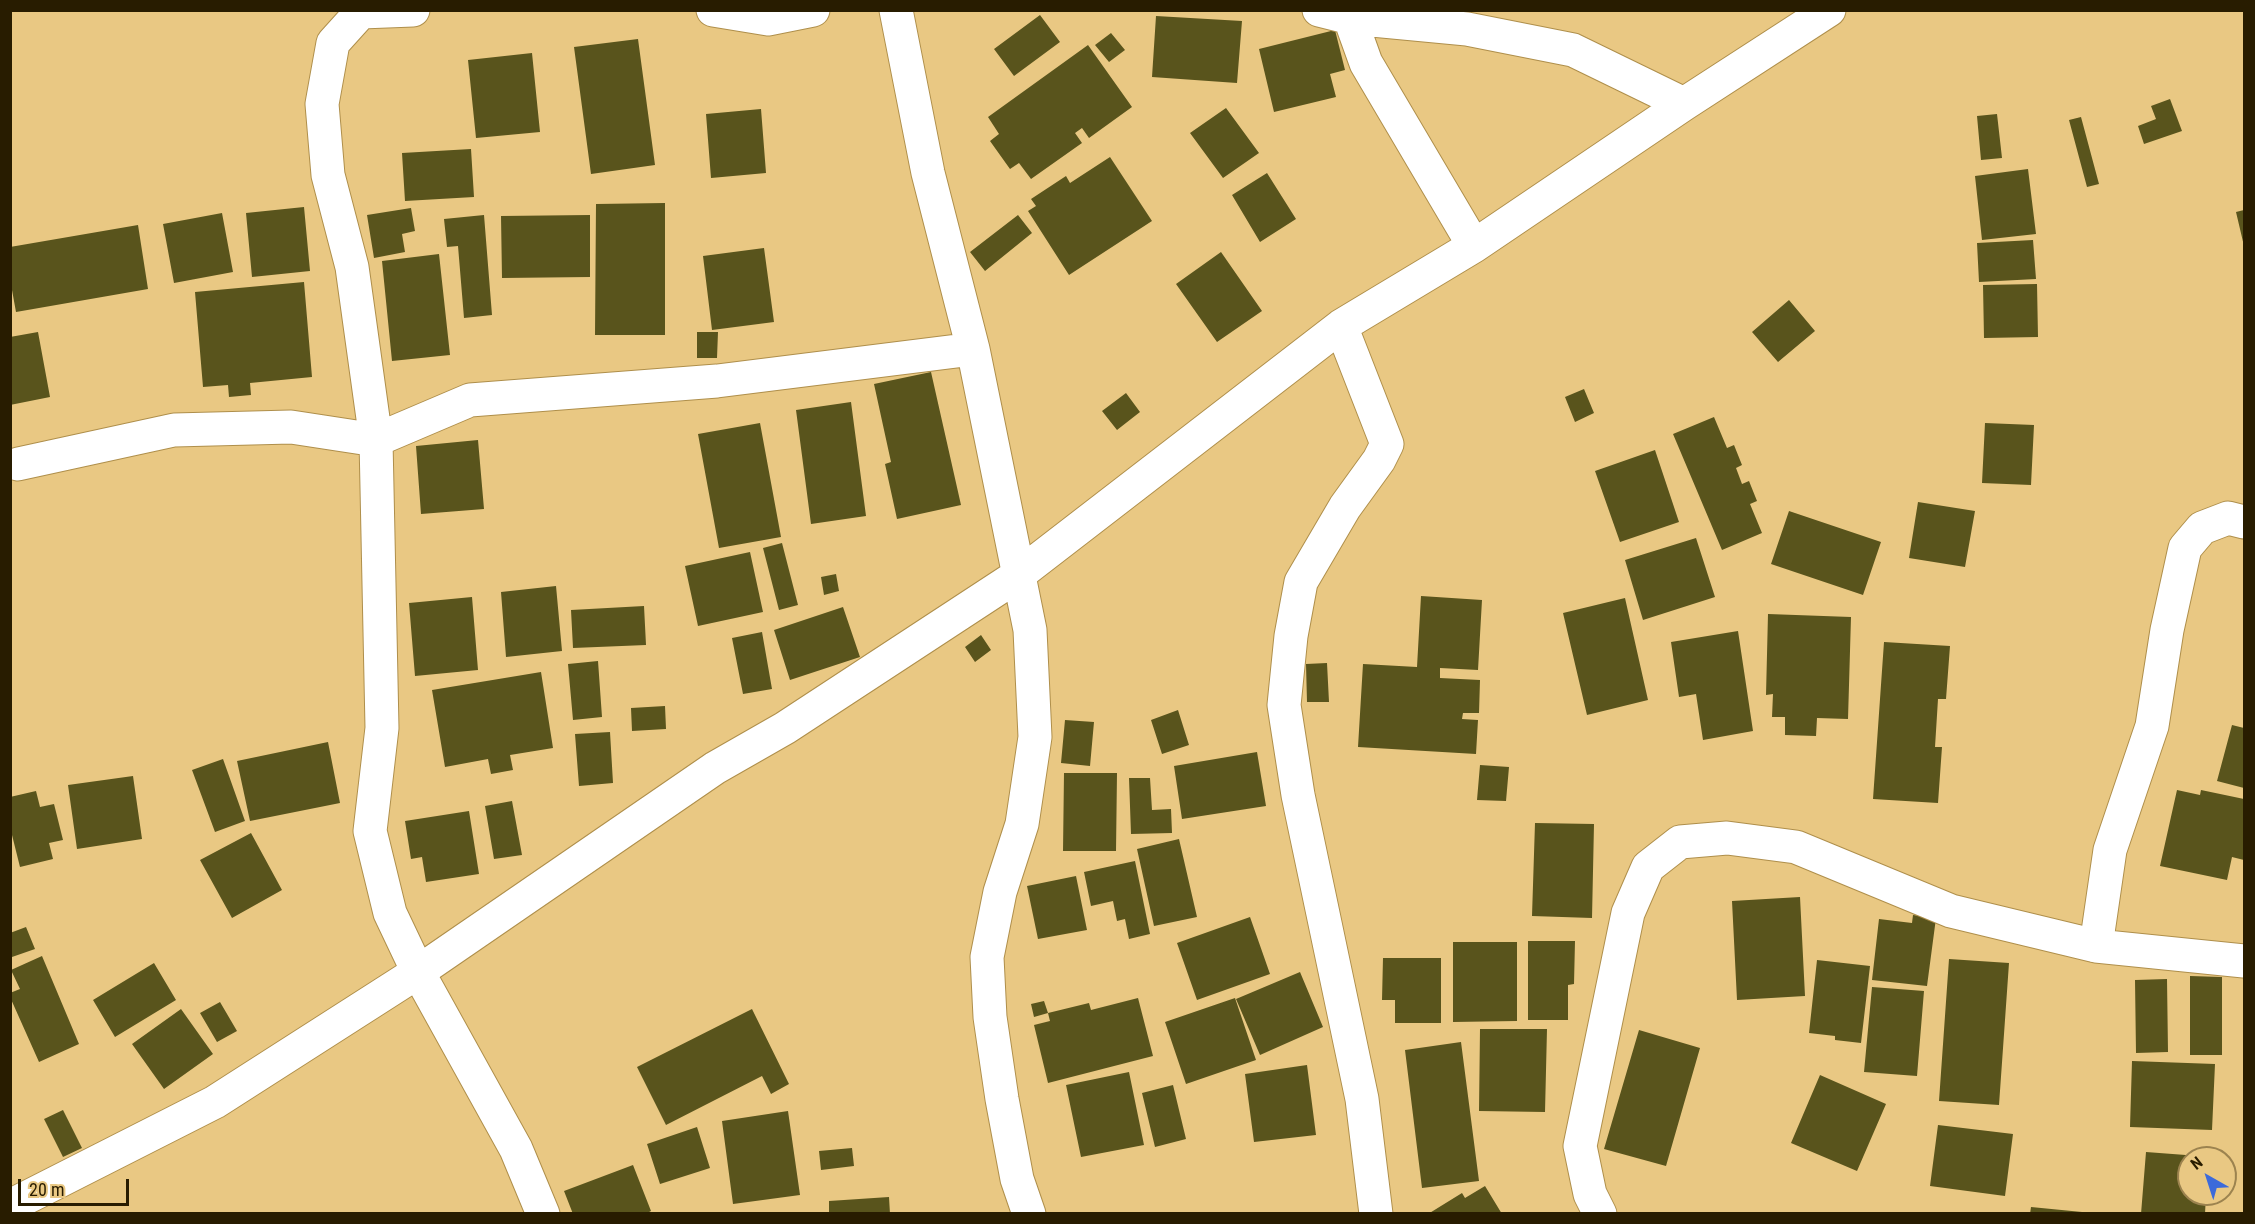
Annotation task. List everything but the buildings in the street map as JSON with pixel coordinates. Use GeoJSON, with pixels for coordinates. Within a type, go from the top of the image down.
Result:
{"type":"FeatureCollection","features":[{"type":"Feature","properties":{"kind":"street"},"geometry":{"type":"LineString","coordinates":[[413,10],[359,11],[333,43],[322,104],[328,175],[352,267],[375,440],[382,728],[370,831],[390,913],[418,972],[516,1149],[543,1214]]}},
{"type":"Feature","properties":{"kind":"street"},"geometry":{"type":"LineString","coordinates":[[713,10],[768,19],[813,10]]}},
{"type":"Feature","properties":{"kind":"street"},"geometry":{"type":"LineString","coordinates":[[896,10],[928,173],[973,349],[1017,576],[1030,630],[1035,737],[1022,824],[1000,892],[987,957],[990,1017],[1002,1099],[1017,1179],[1029,1214]]}},
{"type":"Feature","properties":{"kind":"street"},"geometry":{"type":"LineString","coordinates":[[1319,10],[1467,29],[1573,50],[1683,104]]}},
{"type":"Feature","properties":{"kind":"street"},"geometry":{"type":"LineString","coordinates":[[10,1206],[215,1102],[418,972],[706,774],[785,728],[1017,576],[1341,326],[1474,246],[1683,104],[1829,10]]}},
{"type":"Feature","properties":{"kind":"street"},"geometry":{"type":"LineString","coordinates":[[1349,14],[1366,63],[1474,246]]}},
{"type":"Feature","properties":{"kind":"street"},"geometry":{"type":"LineString","coordinates":[[1341,326],[1387,444],[1379,460],[1344,507],[1301,582],[1291,636],[1284,705],[1298,795],[1362,1099],[1376,1214]]}},
{"type":"Feature","properties":{"kind":"street"},"geometry":{"type":"LineString","coordinates":[[18,464],[174,429],[291,427],[375,440],[470,400],[717,381],[973,349]]}},
{"type":"Feature","properties":{"kind":"street"},"geometry":{"type":"LineString","coordinates":[[2096,946],[2110,849],[2152,726],[2167,630],[2185,548],[2202,528],[2228,518],[2244,522]]}},
{"type":"Feature","properties":{"kind":"street"},"geometry":{"type":"LineString","coordinates":[[1600,1214],[1590,1194],[1580,1146],[1628,913],[1648,867],[1680,842],[1727,838],[1796,847],[1951,911],[2096,946],[2244,961]]}}]}
